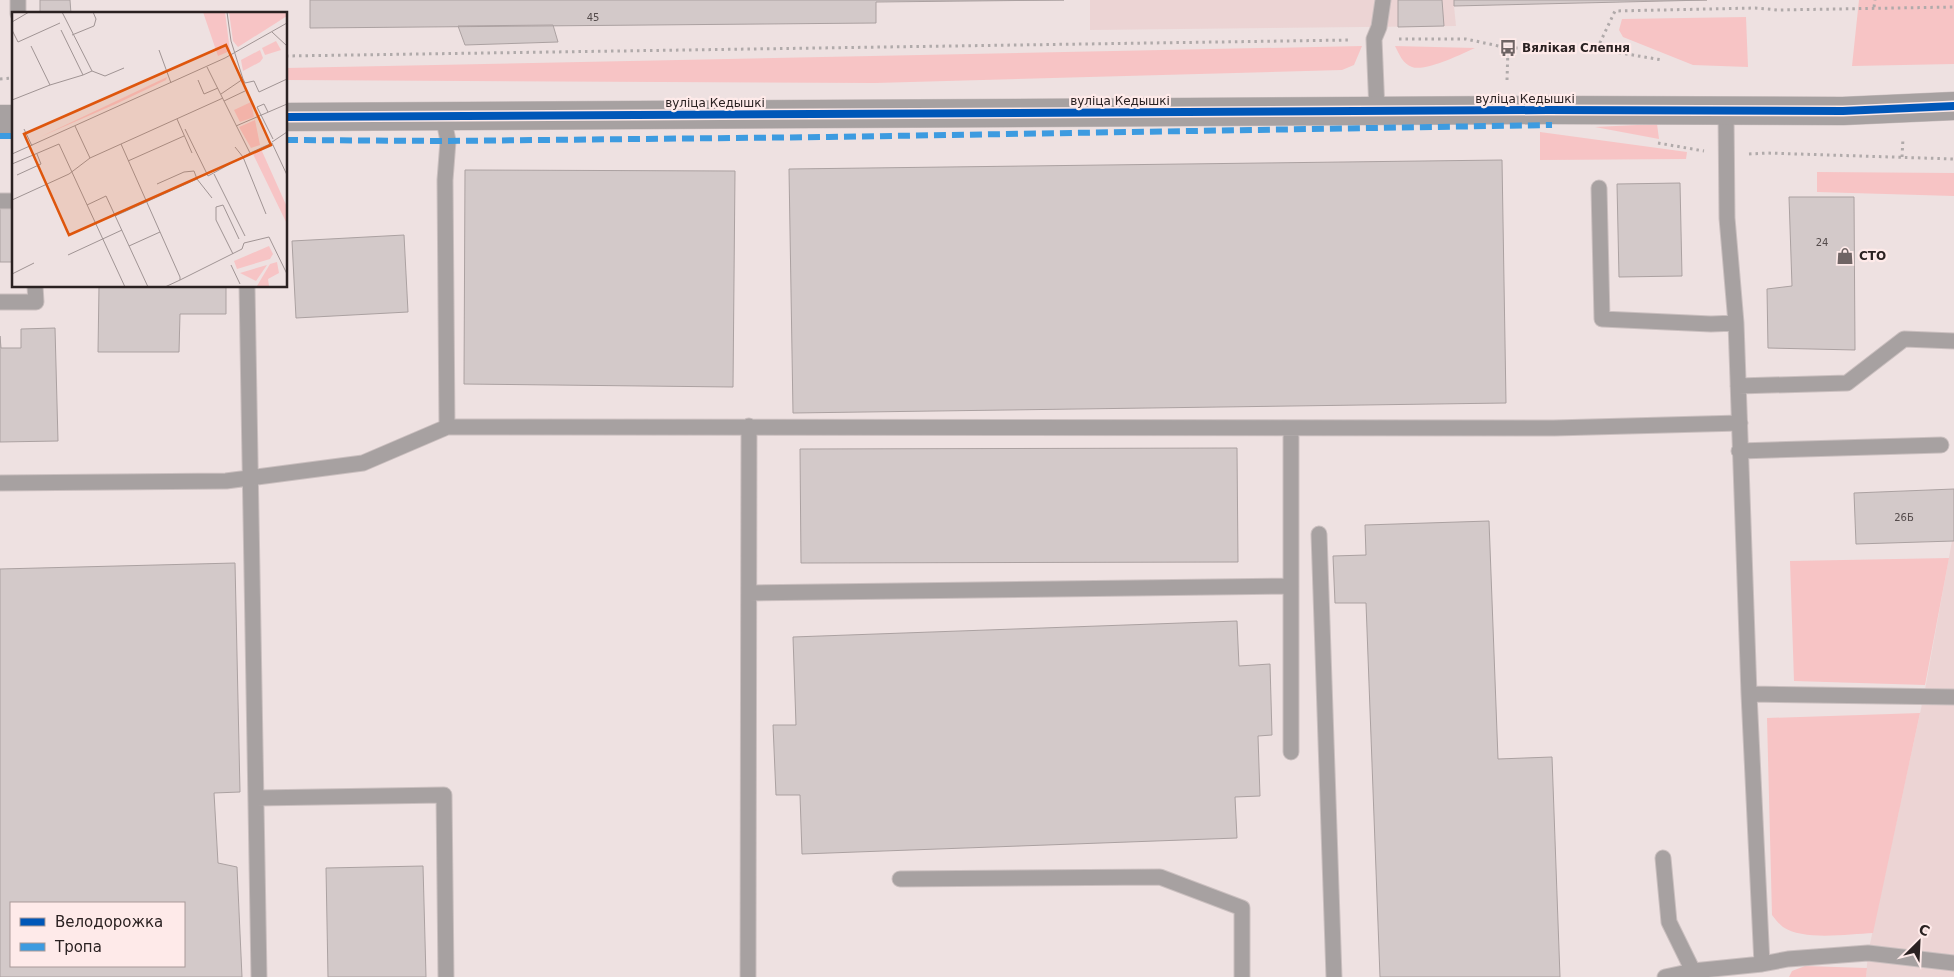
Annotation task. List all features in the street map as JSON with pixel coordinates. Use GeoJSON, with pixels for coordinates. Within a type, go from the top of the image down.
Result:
{"type":"FeatureCollection","features":[{"type":"Feature","properties":{"kind":"street","name":"вуліца Кедышкі"},"geometry":{"type":"LineString","coordinates":[[288,117],[1557,110],[1726,112],[1869,111],[1954,106]]}},
{"type":"Feature","properties":{"kind":"lane"},"geometry":{"type":"LineString","coordinates":[[1377,111],[1374,39],[1379,27],[1383,0]]}},
{"type":"Feature","properties":{"kind":"lane"},"geometry":{"type":"LineString","coordinates":[[1726,112],[1727,218],[1736,323],[1740,423],[1739,451],[1762,964]]}},
{"type":"Feature","properties":{"kind":"lane"},"geometry":{"type":"LineString","coordinates":[[443,115],[448,141],[445,180],[447,427]]}},
{"type":"Feature","properties":{"kind":"lane"},"geometry":{"type":"LineString","coordinates":[[1599,188],[1602,319],[1711,324],[1736,323]]}},
{"type":"Feature","properties":{"kind":"lane"},"geometry":{"type":"LineString","coordinates":[[0,302],[36,302],[35,288]]}},
{"type":"Feature","properties":{"kind":"lane"},"geometry":{"type":"LineString","coordinates":[[248,288],[259,977]]}},
{"type":"Feature","properties":{"kind":"lane"},"geometry":{"type":"LineString","coordinates":[[1738,386],[1847,383],[1904,339],[1954,341]]}},
{"type":"Feature","properties":{"kind":"lane"},"geometry":{"type":"LineString","coordinates":[[0,483],[226,481],[250,478],[363,463],[447,427],[1554,428],[1740,423]]}},
{"type":"Feature","properties":{"kind":"lane"},"geometry":{"type":"LineString","coordinates":[[748,977],[749,426]]}},
{"type":"Feature","properties":{"kind":"lane"},"geometry":{"type":"LineString","coordinates":[[1291,428],[1291,752]]}},
{"type":"Feature","properties":{"kind":"lane"},"geometry":{"type":"LineString","coordinates":[[1739,451],[1941,445]]}},
{"type":"Feature","properties":{"kind":"lane"},"geometry":{"type":"LineString","coordinates":[[1319,534],[1334,977]]}},
{"type":"Feature","properties":{"kind":"lane"},"geometry":{"type":"LineString","coordinates":[[749,593],[1291,586]]}},
{"type":"Feature","properties":{"kind":"lane"},"geometry":{"type":"LineString","coordinates":[[1749,694],[1954,697]]}},
{"type":"Feature","properties":{"kind":"lane"},"geometry":{"type":"LineString","coordinates":[[256,798],[444,795],[446,977]]}},
{"type":"Feature","properties":{"kind":"lane"},"geometry":{"type":"LineString","coordinates":[[1663,858],[1668,922],[1693,974]]}},
{"type":"Feature","properties":{"kind":"lane"},"geometry":{"type":"LineString","coordinates":[[900,879],[1160,877],[1242,908],[1242,977]]}},
{"type":"Feature","properties":{"kind":"lane"},"geometry":{"type":"LineString","coordinates":[[1665,977],[1788,959],[1868,953],[1954,963]]}},
{"type":"Feature","properties":{"kind":"path"},"geometry":{"type":"LineString","coordinates":[[1874,7],[1875,0]]}},
{"type":"Feature","properties":{"kind":"path"},"geometry":{"type":"LineString","coordinates":[[1597,49],[1615,11],[1954,7]]}},
{"type":"Feature","properties":{"kind":"path"},"geometry":{"type":"LineString","coordinates":[[288,56],[1466,39],[1508,48],[1597,49],[1662,60]]}},
{"type":"Feature","properties":{"kind":"path"},"geometry":{"type":"LineString","coordinates":[[1704,151],[1725,156],[1767,153],[1954,159]]}},
{"type":"Feature","properties":{"kind":"shaded area"},"geometry":{"type":"Polygon","coordinates":[[[1090,0],[1707,0],[1454,6],[1456,26],[1090,30],[1090,0]]]}},
{"type":"Feature","properties":{"kind":"shaded area"},"geometry":{"type":"Polygon","coordinates":[[[1859,0],[1954,0],[1954,64],[1852,66],[1859,0]]]}},
{"type":"Feature","properties":{"kind":"shaded area"},"geometry":{"type":"Polygon","coordinates":[[[1746,17],[1748,67],[1693,65],[1623,37],[1619,30],[1622,19],[1746,17]]]}},
{"type":"Feature","properties":{"kind":"shaded area"},"geometry":{"type":"Polygon","coordinates":[[[1362,46],[1354,65],[1342,70],[875,83],[288,80],[288,68],[1362,46]]]}},
{"type":"Feature","properties":{"kind":"shaded area"},"geometry":{"type":"Polygon","coordinates":[[[1395,46],[1475,48],[1444,62],[1418,68],[1406,64],[1395,46]]]}},
{"type":"Feature","properties":{"kind":"shaded area"},"geometry":{"type":"Polygon","coordinates":[[[1657,124],[1659,139],[1595,127],[1657,124]]]}},
{"type":"Feature","properties":{"kind":"shaded area"},"geometry":{"type":"Polygon","coordinates":[[[1540,132],[1687,152],[1686,159],[1540,160],[1540,132]]]}},
{"type":"Feature","properties":{"kind":"shaded area"},"geometry":{"type":"Polygon","coordinates":[[[1817,172],[1954,173],[1954,196],[1817,192],[1817,172]]]}},
{"type":"Feature","properties":{"kind":"shaded area"},"geometry":{"type":"Polygon","coordinates":[[[1952,541],[1954,541],[1954,977],[1866,977],[1868,953],[1924,695],[1952,541]]]}},
{"type":"Feature","properties":{"kind":"shaded area"},"geometry":{"type":"Polygon","coordinates":[[[1949,558],[1925,685],[1794,681],[1790,561],[1949,558]]]}},
{"type":"Feature","properties":{"kind":"shaded area"},"geometry":{"type":"Polygon","coordinates":[[[1920,713],[1873,933],[1814,935],[1802,934],[1783,927],[1772,915],[1767,718],[1920,713]]]}},
{"type":"Feature","properties":{"kind":"shaded area"},"geometry":{"type":"Polygon","coordinates":[[[1805,966],[1867,968],[1866,977],[1789,977],[1792,971],[1805,966]]]}},
{"type":"Feature","properties":{"kind":"building"},"geometry":{"type":"Polygon","coordinates":[[[40,0],[70,0],[71,12],[40,12],[40,0]]]}},
{"type":"Feature","properties":{"kind":"building"},"geometry":{"type":"Polygon","coordinates":[[[310,0],[1064,0],[876,2],[876,23],[310,28],[310,0]]]}},
{"type":"Feature","properties":{"kind":"building"},"geometry":{"type":"Polygon","coordinates":[[[1398,0],[1442,0],[1444,26],[1398,27],[1398,0]]]}},
{"type":"Feature","properties":{"kind":"building"},"geometry":{"type":"Polygon","coordinates":[[[1454,0],[1707,0],[1454,6],[1454,0]]]}},
{"type":"Feature","properties":{"kind":"building"},"geometry":{"type":"Polygon","coordinates":[[[553,25],[558,42],[465,45],[458,26],[553,25]]]}},
{"type":"Feature","properties":{"kind":"building"},"geometry":{"type":"Polygon","coordinates":[[[1502,160],[1506,403],[793,413],[789,169],[1502,160]]]}},
{"type":"Feature","properties":{"kind":"building"},"geometry":{"type":"Polygon","coordinates":[[[465,170],[735,171],[733,387],[464,384],[465,170]]]}},
{"type":"Feature","properties":{"kind":"building"},"geometry":{"type":"Polygon","coordinates":[[[1680,183],[1682,276],[1619,277],[1617,184],[1680,183]]]}},
{"type":"Feature","properties":{"kind":"building"},"geometry":{"type":"Polygon","coordinates":[[[1789,197],[1854,197],[1855,350],[1768,348],[1767,289],[1792,286],[1789,197]]]}},
{"type":"Feature","properties":{"kind":"building"},"geometry":{"type":"Polygon","coordinates":[[[12,204],[12,262],[0,262],[0,205],[12,204]]]}},
{"type":"Feature","properties":{"kind":"building"},"geometry":{"type":"Polygon","coordinates":[[[404,235],[408,312],[296,318],[292,241],[404,235]]]}},
{"type":"Feature","properties":{"kind":"building"},"geometry":{"type":"Polygon","coordinates":[[[99,288],[226,288],[226,314],[180,314],[179,352],[98,352],[99,288]]]}},
{"type":"Feature","properties":{"kind":"building"},"geometry":{"type":"Polygon","coordinates":[[[55,328],[58,441],[0,442],[0,336],[1,348],[21,348],[21,329],[55,328]]]}},
{"type":"Feature","properties":{"kind":"building"},"geometry":{"type":"Polygon","coordinates":[[[1237,448],[1238,562],[801,563],[800,449],[1237,448]]]}},
{"type":"Feature","properties":{"kind":"building"},"geometry":{"type":"Polygon","coordinates":[[[1954,489],[1954,541],[1856,544],[1854,493],[1954,489]]]}},
{"type":"Feature","properties":{"kind":"building"},"geometry":{"type":"Polygon","coordinates":[[[1489,521],[1498,759],[1552,757],[1560,977],[1380,977],[1366,603],[1335,603],[1333,556],[1366,555],[1365,525],[1489,521]]]}},
{"type":"Feature","properties":{"kind":"building"},"geometry":{"type":"Polygon","coordinates":[[[235,563],[240,792],[214,793],[218,863],[237,867],[242,977],[0,977],[0,569],[235,563]]]}},
{"type":"Feature","properties":{"kind":"building"},"geometry":{"type":"Polygon","coordinates":[[[1237,621],[1239,666],[1270,664],[1272,735],[1258,736],[1260,796],[1235,797],[1237,838],[802,854],[800,795],[776,795],[773,725],[796,725],[793,637],[1237,621]]]}},
{"type":"Feature","properties":{"kind":"building"},"geometry":{"type":"Polygon","coordinates":[[[423,866],[426,977],[328,977],[326,868],[423,866]]]}},
{"type":"Feature","properties":{"kind":"marked path"},"geometry":{"type":"LineString","coordinates":[[288,140],[448,141],[829,137],[1552,125]]}},
{"type":"Feature","properties":{"kind":"marked path"},"geometry":{"type":"LineString","coordinates":[[0,136],[12,136]]}},
{"type":"Feature","properties":{"kind":"cycle path"},"geometry":{"type":"LineString","coordinates":[[288,117],[1547,110],[1843,111],[1954,106]]}},
{"type":"Feature","properties":{"kind":"place","name":"Вялікая Слепня"},"geometry":{"type":"Point","coordinates":[1508,48]}},
{"type":"Feature","properties":{"kind":"place","name":"СТО"},"geometry":{"type":"Point","coordinates":[1845,256]}}]}
